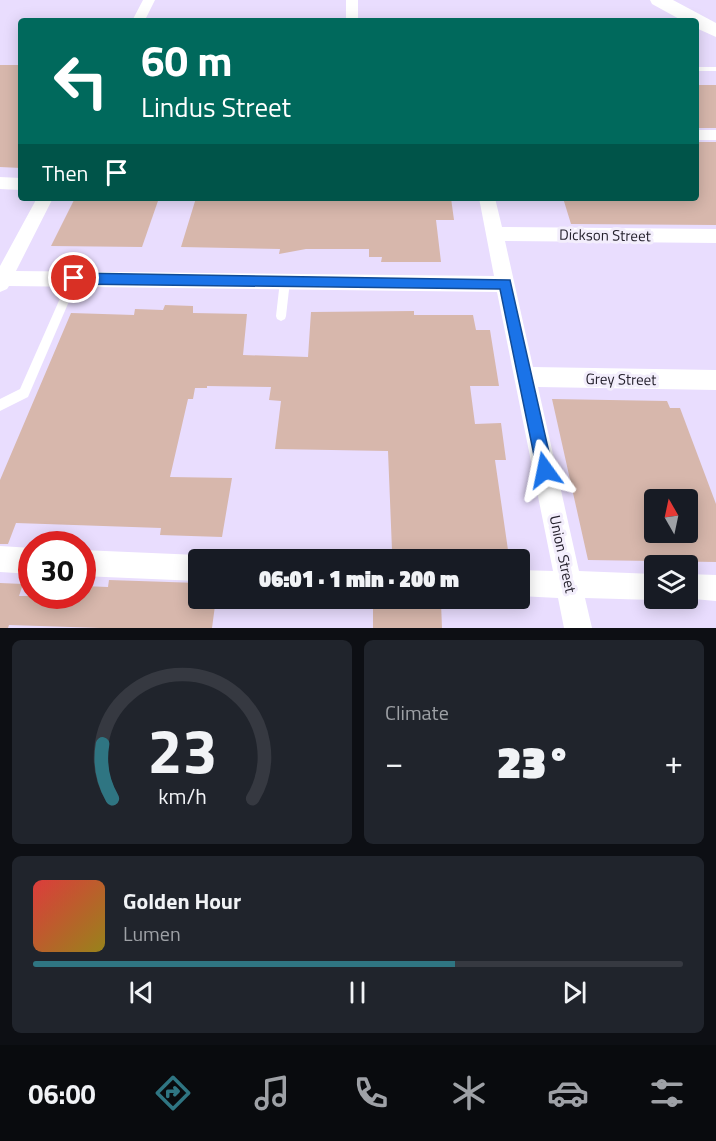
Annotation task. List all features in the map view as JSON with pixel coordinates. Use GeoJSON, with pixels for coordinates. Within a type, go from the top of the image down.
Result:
{"type":"FeatureCollection","features":[{"type":"Feature","properties":{"kind":"highway"},"geometry":{"type":"LineString","coordinates":[[659,0],[697,18]]}},
{"type":"Feature","properties":{"kind":"highway"},"geometry":{"type":"LineString","coordinates":[[686,0],[708,23]]}},
{"type":"Feature","properties":{"kind":"street"},"geometry":{"type":"LineString","coordinates":[[139,18],[148,0]]}},
{"type":"Feature","properties":{"kind":"street"},"geometry":{"type":"LineString","coordinates":[[352,0],[352,18]]}},
{"type":"Feature","properties":{"kind":"street"},"geometry":{"type":"LineString","coordinates":[[699,135],[716,135]]}},
{"type":"Feature","properties":{"kind":"street"},"geometry":{"type":"LineString","coordinates":[[0,183],[18,184]]}},
{"type":"Feature","properties":{"kind":"street"},"geometry":{"type":"LineString","coordinates":[[43,201],[2,281],[74,278],[506,284]]}},
{"type":"Feature","properties":{"kind":"street","name":"Union Street"},"geometry":{"type":"LineString","coordinates":[[488,201],[578,628]]}},
{"type":"Feature","properties":{"kind":"street","name":"Dickson Street"},"geometry":{"type":"LineString","coordinates":[[495,234],[716,236]]}},
{"type":"Feature","properties":{"kind":"street","name":"Grey Street"},"geometry":{"type":"LineString","coordinates":[[526,377],[716,380]]}},
{"type":"Feature","properties":{"kind":"street"},"geometry":{"type":"LineString","coordinates":[[0,559],[18,560]]}},
{"type":"Feature","properties":{"kind":"street"},"geometry":{"type":"LineString","coordinates":[[96,564],[188,568]]}},
{"type":"Feature","properties":{"kind":"street"},"geometry":{"type":"LineString","coordinates":[[530,583],[644,587]]}},
{"type":"Feature","properties":{"kind":"street"},"geometry":{"type":"LineString","coordinates":[[698,587],[716,588]]}},
{"type":"Feature","properties":{"kind":"lane"},"geometry":{"type":"LineString","coordinates":[[699,69],[716,69]]}},
{"type":"Feature","properties":{"kind":"lane"},"geometry":{"type":"LineString","coordinates":[[0,405],[24,393],[74,278]]}},
{"type":"Feature","properties":{"kind":"lane"},"geometry":{"type":"LineString","coordinates":[[281,316],[285,281]]}},
{"type":"Feature","properties":{"kind":"building"},"geometry":{"type":"Polygon","coordinates":[[[0,65],[18,65],[18,168],[0,167],[0,65]]]}},
{"type":"Feature","properties":{"kind":"building"},"geometry":{"type":"Polygon","coordinates":[[[699,85],[716,85],[716,128],[699,128],[699,85]]]}},
{"type":"Feature","properties":{"kind":"building"},"geometry":{"type":"Polygon","coordinates":[[[699,142],[716,142],[716,225],[571,224],[564,201],[699,201],[699,142]]]}},
{"type":"Feature","properties":{"kind":"building"},"geometry":{"type":"Polygon","coordinates":[[[74,201],[158,201],[142,247],[51,246],[74,201]]]}},
{"type":"Feature","properties":{"kind":"building"},"geometry":{"type":"Polygon","coordinates":[[[195,201],[451,201],[454,220],[436,220],[441,262],[381,262],[382,257],[369,257],[369,249],[306,249],[279,254],[280,249],[181,247],[195,201]]]}},
{"type":"Feature","properties":{"kind":"building"},"geometry":{"type":"Polygon","coordinates":[[[165,305],[193,306],[193,313],[247,314],[243,355],[308,357],[311,312],[414,311],[414,315],[473,315],[476,330],[490,330],[499,386],[470,386],[475,424],[501,423],[506,460],[495,460],[508,549],[392,549],[388,451],[275,449],[281,401],[269,400],[271,387],[207,386],[207,388],[195,388],[193,399],[188,399],[170,477],[232,478],[222,537],[160,535],[161,528],[16,523],[8,544],[0,544],[0,480],[71,313],[134,315],[135,309],[163,310],[165,305]]]}},
{"type":"Feature","properties":{"kind":"building"},"geometry":{"type":"Polygon","coordinates":[[[552,399],[667,401],[670,408],[680,408],[716,504],[716,562],[698,562],[698,555],[644,555],[644,561],[588,560],[552,399]]]}},
{"type":"Feature","properties":{"kind":"building"},"geometry":{"type":"Polygon","coordinates":[[[109,580],[188,583],[188,609],[215,609],[212,628],[9,625],[8,628],[0,628],[0,583],[18,584],[18,609],[96,609],[96,587],[108,587],[109,580]]]}},
{"type":"Feature","properties":{"kind":"building"},"geometry":{"type":"Polygon","coordinates":[[[373,609],[441,609],[442,628],[373,628],[373,609]]]}},
{"type":"Feature","properties":{"kind":"route"},"geometry":{"type":"LineString","coordinates":[[74,278],[506,284],[545,470]]}}]}
